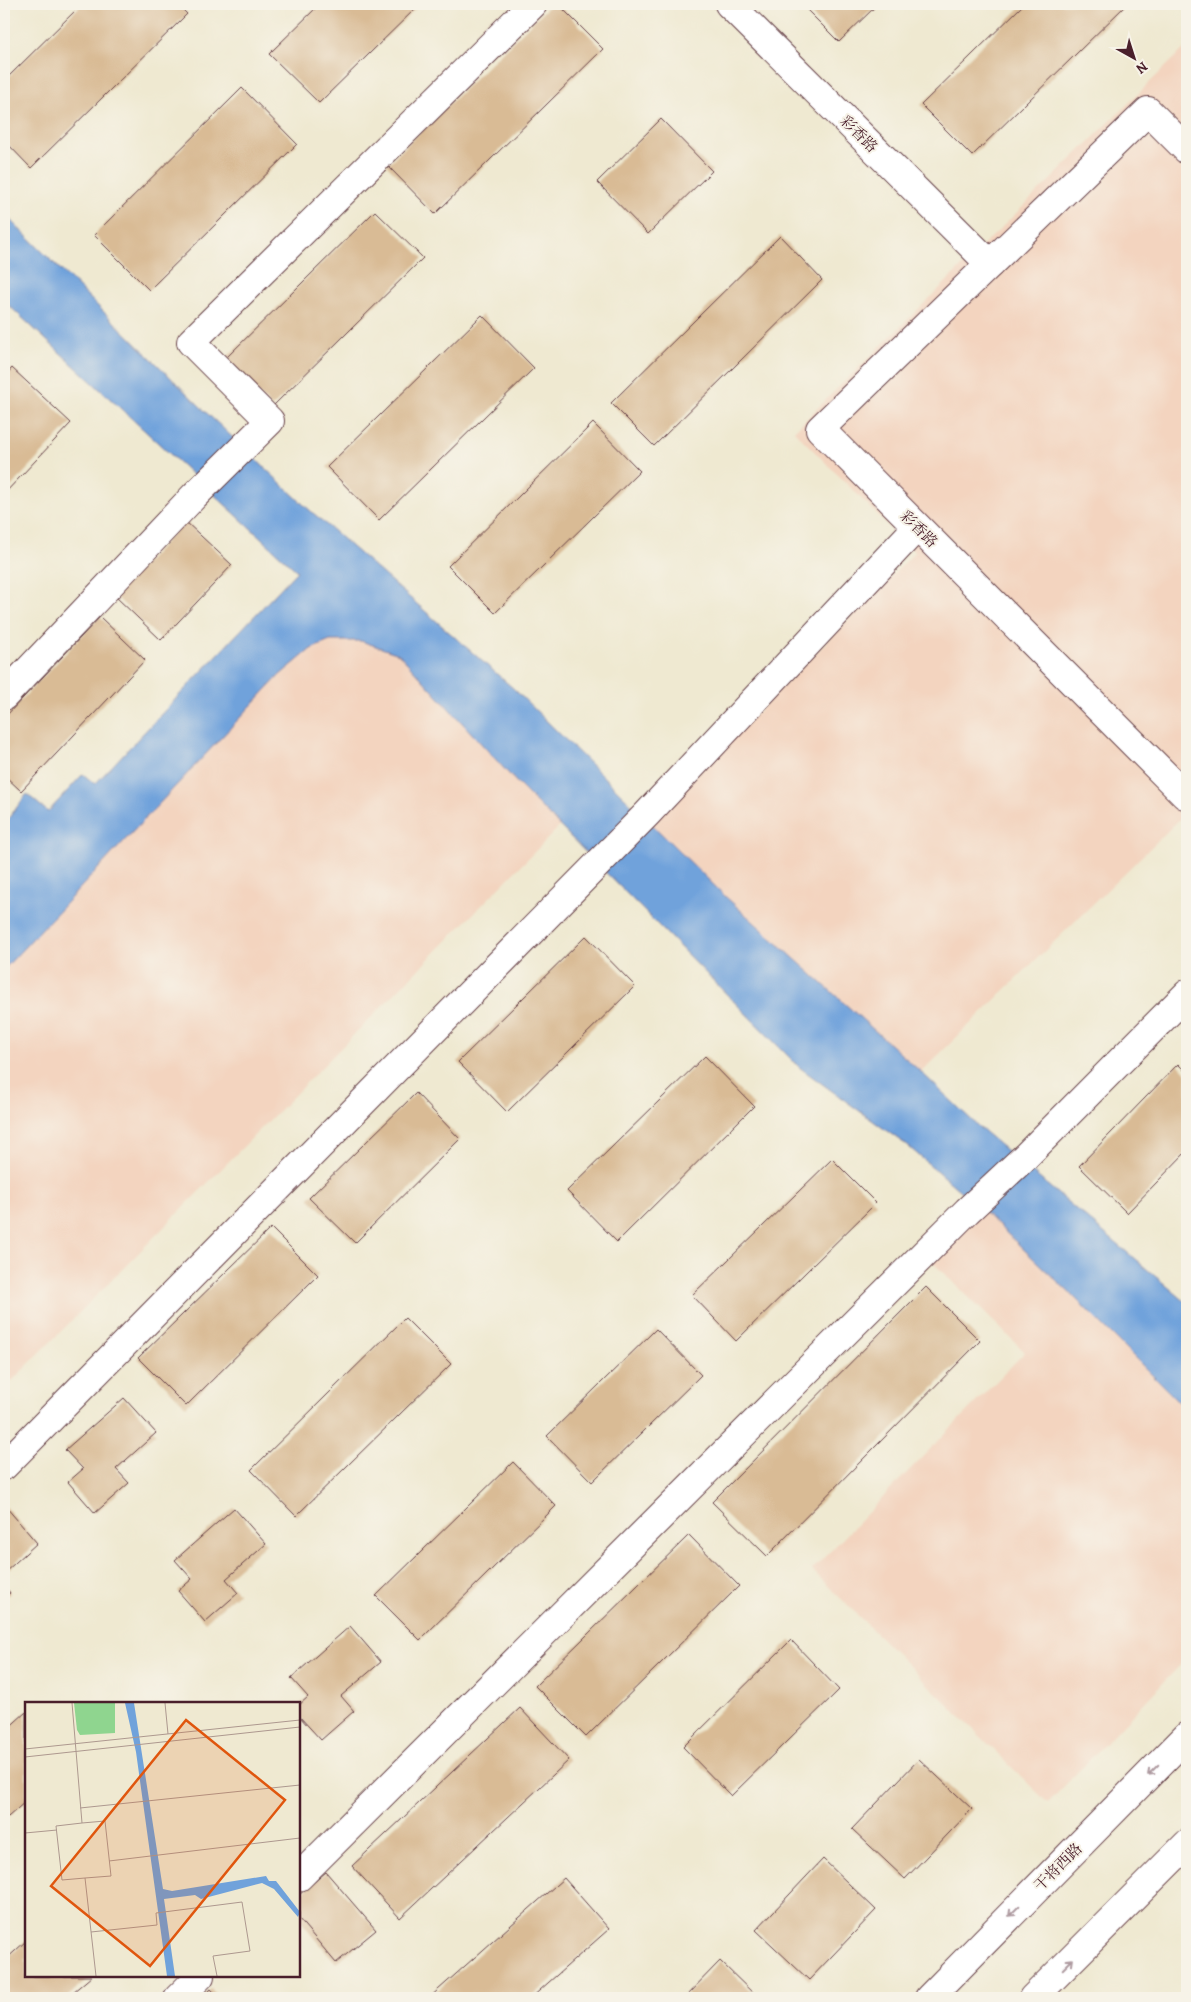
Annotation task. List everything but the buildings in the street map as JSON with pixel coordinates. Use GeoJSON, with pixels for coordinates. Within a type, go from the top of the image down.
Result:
{"type":"FeatureCollection","features":[{"type":"Feature","properties":{"kind":"street"},"geometry":{"type":"LineString","coordinates":[[4,696],[194,496],[270,421],[191,342],[533,4]]}},
{"type":"Feature","properties":{"kind":"street","name":"彩香路"},"geometry":{"type":"LineString","coordinates":[[729,4],[990,264]]}},
{"type":"Feature","properties":{"kind":"street","name":"彩香路"},"geometry":{"type":"LineString","coordinates":[[1187,150],[1148,111],[820,429],[1185,795],[1187,792]]}},
{"type":"Feature","properties":{"kind":"street"},"geometry":{"type":"LineString","coordinates":[[4,1466],[647,814],[917,527]]}},
{"type":"Feature","properties":{"kind":"street"},"geometry":{"type":"LineString","coordinates":[[300,1876],[966,1211],[1026,1156],[1187,994]]}},
{"type":"Feature","properties":{"kind":"street","name":"干将西路"},"geometry":{"type":"LineString","coordinates":[[928,1998],[1187,1736]]}},
{"type":"Feature","properties":{"kind":"street"},"geometry":{"type":"LineString","coordinates":[[1033,1998],[1187,1844]]}},
{"type":"Feature","properties":{"kind":"street"},"geometry":{"type":"LineString","coordinates":[[178,1998],[199,1977]]}},
{"type":"Feature","properties":{"kind":"shaded area"},"geometry":{"type":"Polygon","coordinates":[[[1187,46],[1187,812],[921,1072],[727,898],[650,823],[915,552],[794,431],[1187,46]]]}},
{"type":"Feature","properties":{"kind":"shaded area"},"geometry":{"type":"Polygon","coordinates":[[[340,611],[399,654],[520,786],[560,826],[11,1382],[4,1375],[4,969],[340,611]]]}},
{"type":"Feature","properties":{"kind":"shaded area"},"geometry":{"type":"Polygon","coordinates":[[[980,1208],[1074,1297],[1187,1410],[1187,1658],[1048,1803],[812,1570],[1025,1352],[928,1258],[980,1208]]]}},
{"type":"Feature","properties":{"kind":"water"},"geometry":{"type":"Polygon","coordinates":[[[4,214],[210,416],[304,505],[514,689],[727,898],[921,1072],[980,1128],[1187,1303],[1187,1410],[1074,1297],[980,1208],[909,1147],[799,1067],[520,786],[399,654],[361,641],[330,641],[311,649],[280,675],[4,969],[4,824],[27,794],[48,812],[83,774],[95,784],[297,571],[4,301],[4,214]]]}}]}
